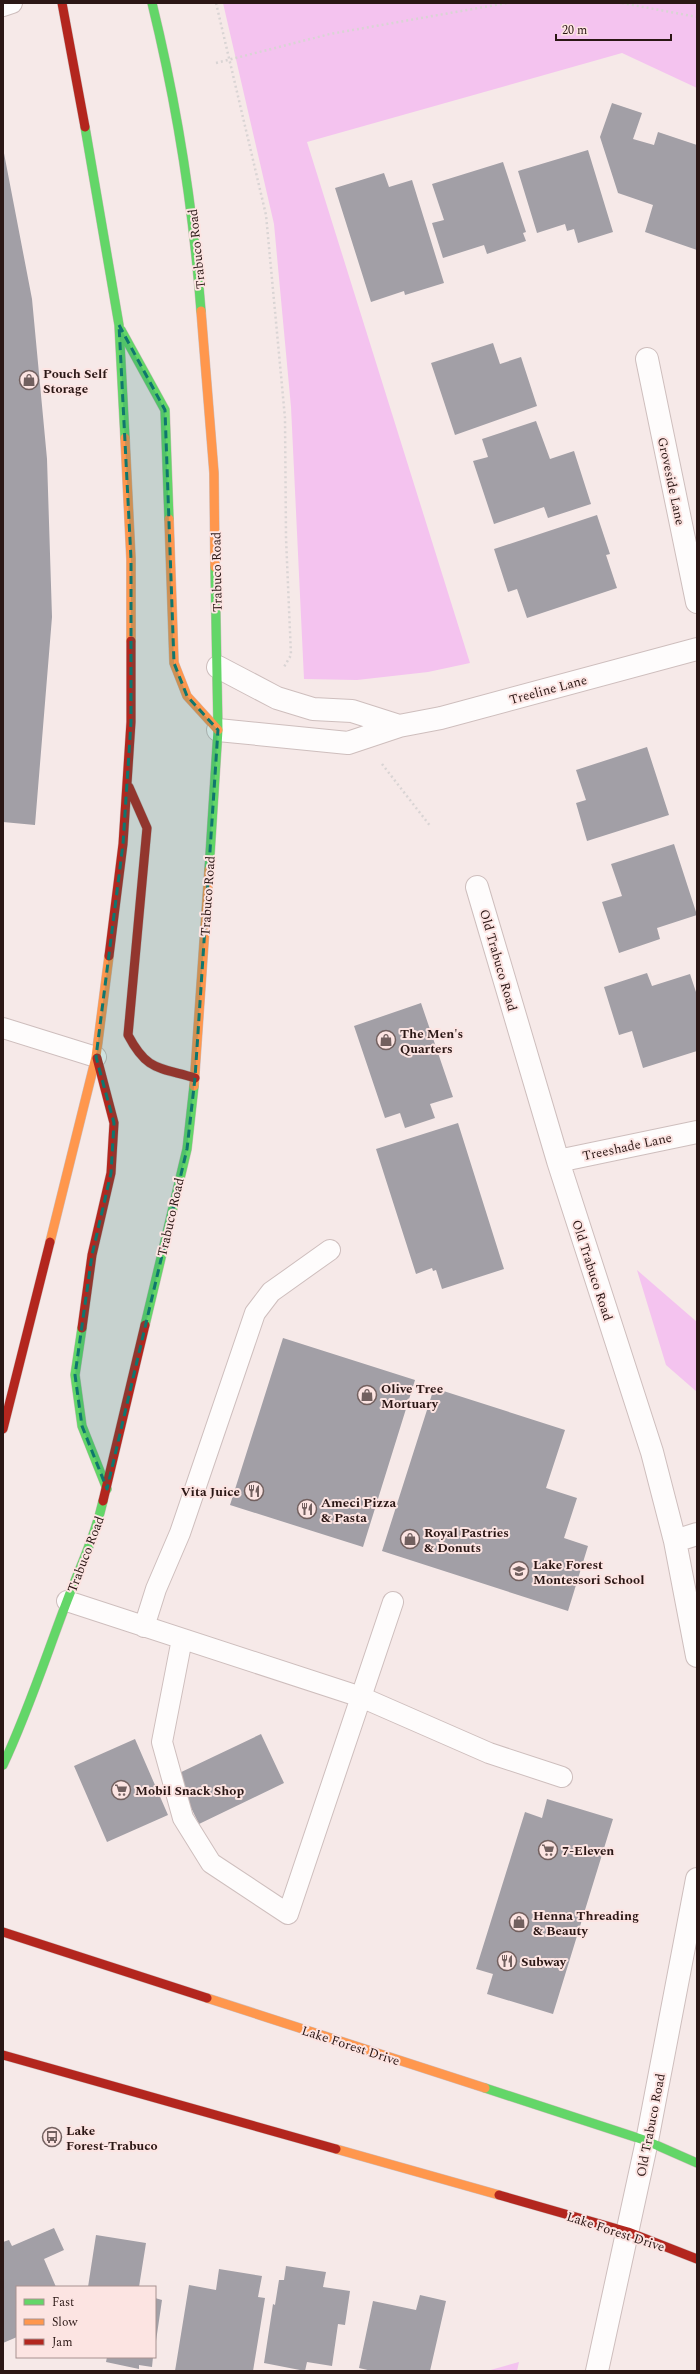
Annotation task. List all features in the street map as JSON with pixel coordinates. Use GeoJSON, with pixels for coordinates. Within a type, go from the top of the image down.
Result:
{"type":"FeatureCollection","features":[{"type":"Feature","properties":{"kind":"main road"},"geometry":{"type":"LineString","coordinates":[[3,1429],[6,1405],[96,1057],[123,844],[131,722],[131,559],[119,325],[107,246],[62,3]]}},
{"type":"Feature","properties":{"kind":"main road","name":"Trabuco Road"},"geometry":{"type":"LineString","coordinates":[[3,1764],[24,1721],[67,1601],[96,1530],[187,1149],[196,1078],[218,730],[214,473],[196,240],[186,163],[170,75],[152,3]]}},
{"type":"Feature","properties":{"kind":"main road"},"geometry":{"type":"LineString","coordinates":[[119,325],[165,410],[174,663],[187,696],[218,730]]}},
{"type":"Feature","properties":{"kind":"main road"},"geometry":{"type":"LineString","coordinates":[[127,782],[147,828],[128,1035],[138,1054],[150,1065],[196,1078]]}},
{"type":"Feature","properties":{"kind":"main road"},"geometry":{"type":"LineString","coordinates":[[96,1057],[105,1085],[114,1123],[111,1173],[92,1255],[76,1375],[82,1426],[106,1489]]}},
{"type":"Feature","properties":{"kind":"main road","name":"Lake Forest Drive"},"geometry":{"type":"LineString","coordinates":[[3,1932],[647,2141],[697,2163]]}},
{"type":"Feature","properties":{"kind":"main road","name":"Lake Forest Drive"},"geometry":{"type":"LineString","coordinates":[[3,2055],[628,2232],[697,2259]]}},
{"type":"Feature","properties":{"kind":"street","name":"Groveside Lane"},"geometry":{"type":"LineString","coordinates":[[647,359],[697,602]]}},
{"type":"Feature","properties":{"kind":"street","name":"Treeline Lane"},"geometry":{"type":"LineString","coordinates":[[218,730],[348,743],[399,726],[441,718],[697,649]]}},
{"type":"Feature","properties":{"kind":"street","name":"Treeline Lane"},"geometry":{"type":"LineString","coordinates":[[218,667],[277,698],[313,709],[352,711],[399,726]]}},
{"type":"Feature","properties":{"kind":"street","name":"Old Trabuco Road"},"geometry":{"type":"LineString","coordinates":[[477,887],[558,1161],[652,1452],[675,1541],[697,1656]]}},
{"type":"Feature","properties":{"kind":"street","name":"Treeshade Lane"},"geometry":{"type":"LineString","coordinates":[[558,1161],[697,1132]]}},
{"type":"Feature","properties":{"kind":"street"},"geometry":{"type":"LineString","coordinates":[[675,1541],[697,1534]]}},
{"type":"Feature","properties":{"kind":"street","name":"Old Trabuco Road"},"geometry":{"type":"LineString","coordinates":[[597,2371],[647,2141],[697,1879]]}},
{"type":"Feature","properties":{"kind":"lane"},"geometry":{"type":"LineString","coordinates":[[3,6],[12,3]]}},
{"type":"Feature","properties":{"kind":"lane"},"geometry":{"type":"LineString","coordinates":[[3,1028],[96,1057]]}},
{"type":"Feature","properties":{"kind":"lane"},"geometry":{"type":"LineString","coordinates":[[144,1626],[156,1589],[180,1533],[255,1313],[271,1292],[330,1250]]}},
{"type":"Feature","properties":{"kind":"lane"},"geometry":{"type":"LineString","coordinates":[[67,1601],[361,1697],[488,1753],[562,1777]]}},
{"type":"Feature","properties":{"kind":"lane"},"geometry":{"type":"LineString","coordinates":[[182,1639],[162,1742],[183,1818],[211,1863],[288,1914],[393,1602]]}},
{"type":"Feature","properties":{"kind":"path"},"geometry":{"type":"LineString","coordinates":[[216,3],[266,214],[285,418],[286,538],[291,655],[283,669]]}},
{"type":"Feature","properties":{"kind":"path"},"geometry":{"type":"LineString","coordinates":[[216,63],[330,34],[507,3]]}},
{"type":"Feature","properties":{"kind":"path"},"geometry":{"type":"LineString","coordinates":[[622,3],[697,17]]}},
{"type":"Feature","properties":{"kind":"path"},"geometry":{"type":"LineString","coordinates":[[381,762],[431,827]]}},
{"type":"Feature","properties":{"kind":"highlighted area"},"geometry":{"type":"Polygon","coordinates":[[[119,325],[165,410],[174,663],[187,696],[218,730],[195,1078],[187,1149],[107,1489],[82,1426],[75,1375],[92,1255],[111,1173],[114,1123],[96,1057],[123,844],[131,722],[131,559],[119,325]]]}},
{"type":"Feature","properties":{"kind":"shaded area"},"geometry":{"type":"Polygon","coordinates":[[[223,3],[697,3],[697,88],[622,53],[307,142],[470,663],[428,672],[357,680],[304,679],[291,407],[274,224],[223,3]]]}},
{"type":"Feature","properties":{"kind":"shaded area"},"geometry":{"type":"Polygon","coordinates":[[[637,1270],[697,1322],[697,1392],[666,1365],[637,1270]]]}},
{"type":"Feature","properties":{"kind":"shaded area"},"geometry":{"type":"Polygon","coordinates":[[[519,2362],[517,2371],[487,2371],[519,2362]]]}},
{"type":"Feature","properties":{"kind":"building"},"geometry":{"type":"Polygon","coordinates":[[[612,103],[642,113],[633,139],[654,145],[658,132],[697,145],[697,250],[645,232],[653,205],[618,193],[600,137],[612,103]]]}},
{"type":"Feature","properties":{"kind":"building","name":"Pouch Self Storage"},"geometry":{"type":"Polygon","coordinates":[[[3,148],[32,299],[47,459],[52,617],[35,825],[3,822],[3,148]]]}},
{"type":"Feature","properties":{"kind":"building"},"geometry":{"type":"Polygon","coordinates":[[[588,150],[613,232],[578,243],[574,229],[567,231],[565,224],[537,233],[518,171],[588,150]]]}},
{"type":"Feature","properties":{"kind":"building"},"geometry":{"type":"Polygon","coordinates":[[[503,162],[526,232],[523,233],[526,241],[487,254],[484,245],[443,258],[432,223],[444,220],[432,184],[503,162]]]}},
{"type":"Feature","properties":{"kind":"building"},"geometry":{"type":"Polygon","coordinates":[[[384,173],[389,187],[412,180],[444,283],[405,295],[404,291],[371,302],[335,188],[384,173]]]}},
{"type":"Feature","properties":{"kind":"building"},"geometry":{"type":"Polygon","coordinates":[[[493,343],[500,364],[521,357],[537,406],[455,435],[431,363],[493,343]]]}},
{"type":"Feature","properties":{"kind":"building"},"geometry":{"type":"Polygon","coordinates":[[[536,421],[550,459],[574,451],[591,504],[548,518],[544,507],[494,524],[473,461],[488,457],[482,439],[536,421]]]}},
{"type":"Feature","properties":{"kind":"building"},"geometry":{"type":"Polygon","coordinates":[[[597,515],[610,554],[606,555],[617,588],[527,618],[517,589],[508,592],[494,549],[597,515]]]}},
{"type":"Feature","properties":{"kind":"building"},"geometry":{"type":"Polygon","coordinates":[[[647,747],[669,815],[587,841],[576,803],[586,800],[576,770],[647,747]]]}},
{"type":"Feature","properties":{"kind":"building"},"geometry":{"type":"Polygon","coordinates":[[[674,844],[697,915],[657,928],[660,939],[619,953],[602,902],[622,896],[611,864],[674,844]]]}},
{"type":"Feature","properties":{"kind":"building"},"geometry":{"type":"Polygon","coordinates":[[[647,973],[652,986],[690,974],[697,995],[697,1051],[643,1068],[632,1031],[619,1035],[604,987],[647,973]]]}},
{"type":"Feature","properties":{"kind":"building"},"geometry":{"type":"Polygon","coordinates":[[[421,1003],[453,1097],[430,1104],[435,1118],[405,1128],[400,1113],[385,1118],[354,1026],[421,1003]]]}},
{"type":"Feature","properties":{"kind":"building"},"geometry":{"type":"Polygon","coordinates":[[[458,1123],[504,1269],[442,1289],[436,1270],[433,1271],[432,1268],[416,1274],[376,1149],[458,1123]]]}},
{"type":"Feature","properties":{"kind":"building"},"geometry":{"type":"Polygon","coordinates":[[[283,1338],[415,1380],[363,1547],[230,1505],[283,1338]]]}},
{"type":"Feature","properties":{"kind":"building"},"geometry":{"type":"Polygon","coordinates":[[[434,1388],[565,1430],[546,1488],[577,1498],[564,1538],[588,1546],[568,1611],[382,1551],[434,1388]]]}},
{"type":"Feature","properties":{"kind":"building"},"geometry":{"type":"Polygon","coordinates":[[[261,1734],[284,1783],[199,1824],[175,1775],[261,1734]]]}},
{"type":"Feature","properties":{"kind":"building","name":"Mobil Snack Shop"},"geometry":{"type":"Polygon","coordinates":[[[135,1739],[168,1815],[107,1842],[74,1766],[135,1739]]]}},
{"type":"Feature","properties":{"kind":"building"},"geometry":{"type":"Polygon","coordinates":[[[547,1799],[613,1819],[553,2014],[487,1994],[493,1974],[476,1969],[525,1812],[542,1818],[547,1799]]]}},
{"type":"Feature","properties":{"kind":"building"},"geometry":{"type":"Polygon","coordinates":[[[54,2228],[64,2250],[44,2259],[56,2286],[16,2286],[16,2337],[3,2343],[3,2242],[9,2240],[12,2246],[54,2228]]]}},
{"type":"Feature","properties":{"kind":"building"},"geometry":{"type":"Polygon","coordinates":[[[96,2235],[146,2243],[139,2286],[88,2286],[96,2235]]]}},
{"type":"Feature","properties":{"kind":"building"},"geometry":{"type":"Polygon","coordinates":[[[286,2266],[326,2272],[323,2287],[350,2291],[345,2325],[338,2324],[332,2366],[307,2362],[305,2371],[264,2363],[273,2304],[275,2305],[279,2280],[284,2280],[286,2266]]]}},
{"type":"Feature","properties":{"kind":"building"},"geometry":{"type":"Polygon","coordinates":[[[219,2269],[262,2276],[258,2297],[265,2298],[253,2371],[175,2371],[189,2285],[216,2290],[219,2269]]]}},
{"type":"Feature","properties":{"kind":"building"},"geometry":{"type":"Polygon","coordinates":[[[420,2295],[446,2301],[430,2371],[372,2371],[359,2368],[373,2301],[416,2310],[420,2295]]]}},
{"type":"Feature","properties":{"kind":"building"},"geometry":{"type":"Polygon","coordinates":[[[156,2298],[162,2300],[156,2341],[156,2298]]]}},
{"type":"Feature","properties":{"kind":"building"},"geometry":{"type":"Polygon","coordinates":[[[107,2358],[153,2358],[152,2367],[139,2365],[139,2369],[106,2362],[107,2358]]]}},
{"type":"Feature","properties":{"kind":"traffic: fast"},"geometry":{"type":"LineString","coordinates":[[152,3],[169,79],[183,156],[189,194],[201,311]]}},
{"type":"Feature","properties":{"kind":"traffic: fast"},"geometry":{"type":"LineString","coordinates":[[85,127],[119,325],[125,438]]}},
{"type":"Feature","properties":{"kind":"traffic: fast"},"geometry":{"type":"LineString","coordinates":[[121,330],[165,410],[169,519]]}},
{"type":"Feature","properties":{"kind":"traffic: fast"},"geometry":{"type":"LineString","coordinates":[[209,870],[218,730],[215,567]]}},
{"type":"Feature","properties":{"kind":"traffic: fast"},"geometry":{"type":"LineString","coordinates":[[145,1325],[187,1149],[194,1086]]}},
{"type":"Feature","properties":{"kind":"traffic: fast"},"geometry":{"type":"LineString","coordinates":[[82,1328],[75,1375],[82,1426],[107,1489]]}},
{"type":"Feature","properties":{"kind":"traffic: fast"},"geometry":{"type":"LineString","coordinates":[[3,1765],[29,1704],[87,1551],[96,1527],[103,1501]]}},
{"type":"Feature","properties":{"kind":"traffic: fast"},"geometry":{"type":"LineString","coordinates":[[485,2088],[647,2141],[697,2163]]}},
{"type":"Feature","properties":{"kind":"traffic: slow"},"geometry":{"type":"LineString","coordinates":[[201,311],[214,473],[215,567]]}},
{"type":"Feature","properties":{"kind":"traffic: slow"},"geometry":{"type":"LineString","coordinates":[[125,438],[131,559],[131,641]]}},
{"type":"Feature","properties":{"kind":"traffic: slow"},"geometry":{"type":"LineString","coordinates":[[169,519],[174,663],[187,696],[218,730]]}},
{"type":"Feature","properties":{"kind":"traffic: slow"},"geometry":{"type":"LineString","coordinates":[[194,1086],[209,870]]}},
{"type":"Feature","properties":{"kind":"traffic: slow"},"geometry":{"type":"LineString","coordinates":[[50,1242],[96,1057],[109,956]]}},
{"type":"Feature","properties":{"kind":"traffic: slow"},"geometry":{"type":"LineString","coordinates":[[207,1998],[485,2088]]}},
{"type":"Feature","properties":{"kind":"traffic: slow"},"geometry":{"type":"LineString","coordinates":[[336,2149],[499,2195]]}},
{"type":"Feature","properties":{"kind":"traffic: jam"},"geometry":{"type":"LineString","coordinates":[[62,3],[85,127]]}},
{"type":"Feature","properties":{"kind":"traffic: jam"},"geometry":{"type":"LineString","coordinates":[[109,956],[123,844],[131,722],[131,641]]}},
{"type":"Feature","properties":{"kind":"traffic: jam"},"geometry":{"type":"LineString","coordinates":[[129,787],[147,828],[128,1035],[135,1047],[148,1062],[163,1069],[195,1078]]}},
{"type":"Feature","properties":{"kind":"traffic: jam"},"geometry":{"type":"LineString","coordinates":[[82,1328],[92,1255],[111,1173],[114,1123],[97,1058]]}},
{"type":"Feature","properties":{"kind":"traffic: jam"},"geometry":{"type":"LineString","coordinates":[[3,1429],[50,1242]]}},
{"type":"Feature","properties":{"kind":"traffic: jam"},"geometry":{"type":"LineString","coordinates":[[103,1501],[145,1325]]}},
{"type":"Feature","properties":{"kind":"traffic: jam"},"geometry":{"type":"LineString","coordinates":[[3,1932],[207,1998]]}},
{"type":"Feature","properties":{"kind":"traffic: jam"},"geometry":{"type":"LineString","coordinates":[[3,2055],[336,2149]]}},
{"type":"Feature","properties":{"kind":"traffic: jam"},"geometry":{"type":"LineString","coordinates":[[499,2195],[628,2232],[697,2259]]}},
{"type":"Feature","properties":{"kind":"place","name":"Pouch Self Storage"},"geometry":{"type":"Point","coordinates":[29,380]}},
{"type":"Feature","properties":{"kind":"place","name":"The Men's Quarters"},"geometry":{"type":"Point","coordinates":[386,1040]}},
{"type":"Feature","properties":{"kind":"place","name":"Olive Tree Mortuary"},"geometry":{"type":"Point","coordinates":[367,1395]}},
{"type":"Feature","properties":{"kind":"place","name":"Vita Juice"},"geometry":{"type":"Point","coordinates":[254,1491]}},
{"type":"Feature","properties":{"kind":"place","name":"Ameci Pizza & Pasta"},"geometry":{"type":"Point","coordinates":[307,1509]}},
{"type":"Feature","properties":{"kind":"place","name":"Royal Pastries & Donuts"},"geometry":{"type":"Point","coordinates":[410,1539]}},
{"type":"Feature","properties":{"kind":"place","name":"Lake Forest Montessori School"},"geometry":{"type":"Point","coordinates":[519,1571]}},
{"type":"Feature","properties":{"kind":"place","name":"Mobil Snack Shop"},"geometry":{"type":"Point","coordinates":[121,1790]}},
{"type":"Feature","properties":{"kind":"place","name":"7-Eleven"},"geometry":{"type":"Point","coordinates":[548,1850]}},
{"type":"Feature","properties":{"kind":"place","name":"Henna Threading & Beauty"},"geometry":{"type":"Point","coordinates":[519,1922]}},
{"type":"Feature","properties":{"kind":"place","name":"Subway"},"geometry":{"type":"Point","coordinates":[507,1961]}},
{"type":"Feature","properties":{"kind":"place","name":"Lake Forest-Trabuco"},"geometry":{"type":"Point","coordinates":[52,2137]}}]}
